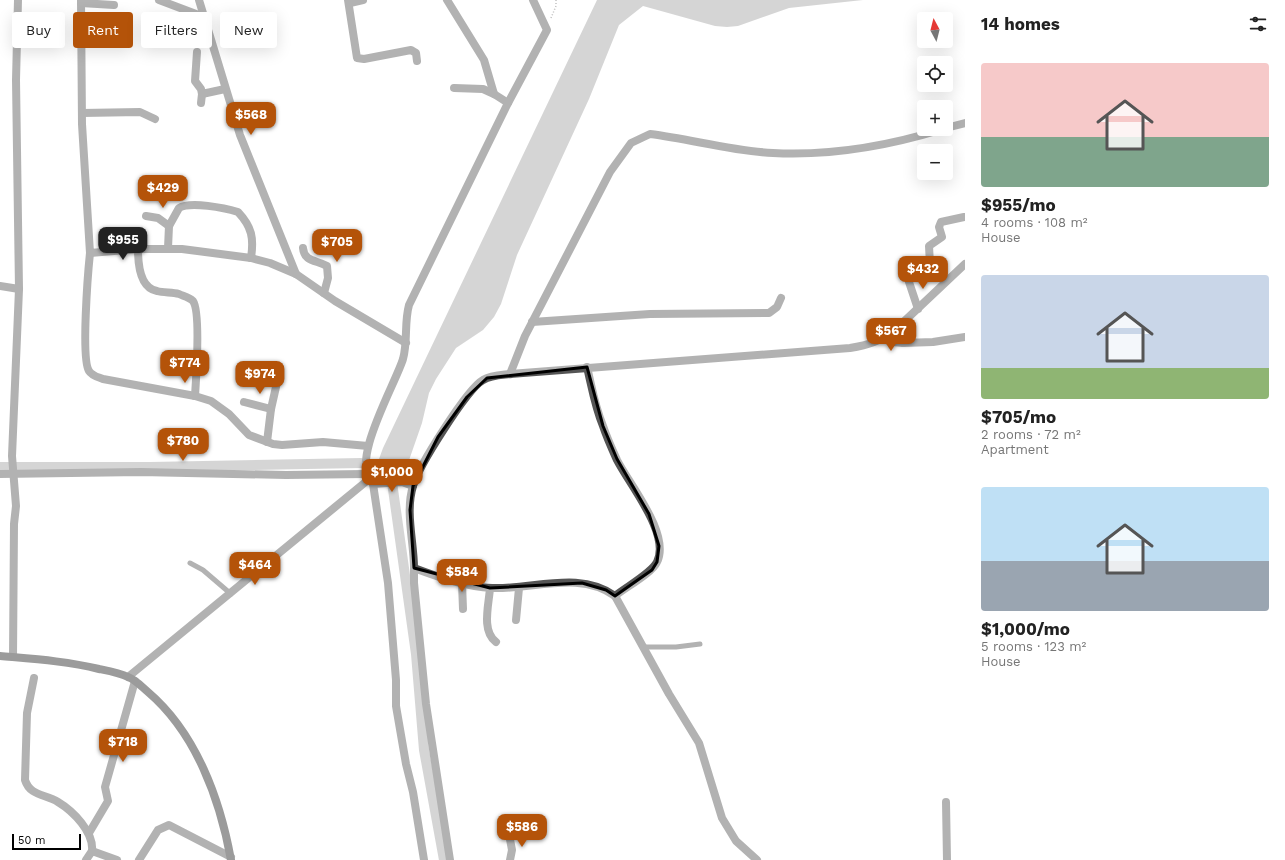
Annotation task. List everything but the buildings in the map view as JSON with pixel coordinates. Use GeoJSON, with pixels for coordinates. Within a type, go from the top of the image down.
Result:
{"type":"FeatureCollection","features":[{"type":"Feature","properties":{"kind":"main road"},"geometry":{"type":"LineString","coordinates":[[0,656],[74,663],[132,679],[161,705],[190,742],[221,814],[231,858]]}},
{"type":"Feature","properties":{"kind":"street"},"geometry":{"type":"LineString","coordinates":[[13,657],[14,524],[16,506],[12,456],[19,289],[16,80],[18,0]]}},
{"type":"Feature","properties":{"kind":"street"},"geometry":{"type":"LineString","coordinates":[[159,0],[191,12]]}},
{"type":"Feature","properties":{"kind":"street"},"geometry":{"type":"LineString","coordinates":[[199,0],[203,12]]}},
{"type":"Feature","properties":{"kind":"street"},"geometry":{"type":"LineString","coordinates":[[363,0],[349,2],[357,58],[364,59],[411,50],[416,53],[417,61]]}},
{"type":"Feature","properties":{"kind":"street"},"geometry":{"type":"LineString","coordinates":[[447,0],[470,34],[484,60],[494,94]]}},
{"type":"Feature","properties":{"kind":"street"},"geometry":{"type":"LineString","coordinates":[[424,860],[413,792],[406,764],[396,706],[396,680],[388,583],[368,446],[373,430],[398,372],[406,344],[406,321],[409,305],[508,103],[547,30],[533,0]]}},
{"type":"Feature","properties":{"kind":"street"},"geometry":{"type":"LineString","coordinates":[[114,5],[81,2],[82,113],[90,253],[86,285],[87,366],[89,371],[103,379],[195,396],[218,405],[249,435],[267,442],[282,445],[323,442],[368,446]]}},
{"type":"Feature","properties":{"kind":"street"},"geometry":{"type":"LineString","coordinates":[[212,44],[240,135],[296,274]]}},
{"type":"Feature","properties":{"kind":"street"},"geometry":{"type":"LineString","coordinates":[[197,52],[195,81],[201,89],[201,103]]}},
{"type":"Feature","properties":{"kind":"street"},"geometry":{"type":"LineString","coordinates":[[454,88],[483,90],[494,94],[508,103]]}},
{"type":"Feature","properties":{"kind":"street"},"geometry":{"type":"LineString","coordinates":[[202,94],[225,89]]}},
{"type":"Feature","properties":{"kind":"street"},"geometry":{"type":"LineString","coordinates":[[82,113],[140,112],[155,119]]}},
{"type":"Feature","properties":{"kind":"street"},"geometry":{"type":"LineString","coordinates":[[953,127],[965,123]]}},
{"type":"Feature","properties":{"kind":"street"},"geometry":{"type":"LineString","coordinates":[[510,374],[525,336],[610,172],[631,143],[650,134],[746,150],[797,153],[853,150],[883,145],[918,136]]}},
{"type":"Feature","properties":{"kind":"street"},"geometry":{"type":"LineString","coordinates":[[168,248],[169,226],[178,208],[186,205],[238,212],[249,228],[253,241],[251,258]]}},
{"type":"Feature","properties":{"kind":"street"},"geometry":{"type":"LineString","coordinates":[[146,216],[158,218],[169,226]]}},
{"type":"Feature","properties":{"kind":"street"},"geometry":{"type":"LineString","coordinates":[[918,309],[909,282],[910,278],[930,264],[929,246],[942,237],[939,227],[941,222],[964,217]]}},
{"type":"Feature","properties":{"kind":"street"},"geometry":{"type":"LineString","coordinates":[[90,253],[168,248],[205,251],[251,258],[296,274],[406,344]]}},
{"type":"Feature","properties":{"kind":"street"},"geometry":{"type":"LineString","coordinates":[[303,248],[305,257],[327,266],[328,278],[324,293]]}},
{"type":"Feature","properties":{"kind":"street"},"geometry":{"type":"LineString","coordinates":[[138,249],[139,267],[149,287],[156,291],[171,292],[193,301],[197,326],[195,396]]}},
{"type":"Feature","properties":{"kind":"street"},"geometry":{"type":"LineString","coordinates":[[450,860],[426,704],[414,583],[410,510],[413,486],[438,437],[481,380],[510,374],[850,348],[872,344],[884,339],[895,330],[965,264]]}},
{"type":"Feature","properties":{"kind":"street"},"geometry":{"type":"LineString","coordinates":[[0,286],[19,289]]}},
{"type":"Feature","properties":{"kind":"street"},"geometry":{"type":"LineString","coordinates":[[532,322],[650,314],[769,313],[777,307],[781,298]]}},
{"type":"Feature","properties":{"kind":"street"},"geometry":{"type":"LineString","coordinates":[[895,330],[903,343]]}},
{"type":"Feature","properties":{"kind":"street"},"geometry":{"type":"LineString","coordinates":[[884,339],[892,342],[903,343],[933,342],[965,337]]}},
{"type":"Feature","properties":{"kind":"street"},"geometry":{"type":"LineString","coordinates":[[587,367],[595,406],[603,426],[617,459],[649,514],[658,536],[658,562],[652,570],[615,596]]}},
{"type":"Feature","properties":{"kind":"street"},"geometry":{"type":"LineString","coordinates":[[267,442],[270,409],[278,378]]}},
{"type":"Feature","properties":{"kind":"street"},"geometry":{"type":"LineString","coordinates":[[244,402],[270,409]]}},
{"type":"Feature","properties":{"kind":"street"},"geometry":{"type":"LineString","coordinates":[[0,474],[141,472],[286,475],[402,482],[413,486]]}},
{"type":"Feature","properties":{"kind":"street"},"geometry":{"type":"LineString","coordinates":[[89,833],[108,801],[105,787],[132,679],[230,594],[372,481]]}},
{"type":"Feature","properties":{"kind":"street"},"geometry":{"type":"LineString","coordinates":[[414,568],[462,583],[490,588],[520,588],[568,582],[582,583],[606,590],[615,596],[669,694],[699,743],[722,818],[736,841],[757,860]]}},
{"type":"Feature","properties":{"kind":"street"},"geometry":{"type":"LineString","coordinates":[[462,583],[463,608]]}},
{"type":"Feature","properties":{"kind":"street"},"geometry":{"type":"LineString","coordinates":[[490,588],[488,625],[490,636],[496,642]]}},
{"type":"Feature","properties":{"kind":"street"},"geometry":{"type":"LineString","coordinates":[[516,620],[520,588]]}},
{"type":"Feature","properties":{"kind":"street"},"geometry":{"type":"LineString","coordinates":[[34,678],[27,713],[25,780],[33,792],[58,802],[83,825],[89,833],[92,842],[92,851],[86,860]]}},
{"type":"Feature","properties":{"kind":"street"},"geometry":{"type":"LineString","coordinates":[[946,802],[947,860]]}},
{"type":"Feature","properties":{"kind":"street"},"geometry":{"type":"LineString","coordinates":[[139,860],[158,830],[170,825],[231,858]]}},
{"type":"Feature","properties":{"kind":"street"},"geometry":{"type":"LineString","coordinates":[[509,834],[512,850],[510,860]]}},
{"type":"Feature","properties":{"kind":"street"},"geometry":{"type":"LineString","coordinates":[[92,851],[117,860]]}},
{"type":"Feature","properties":{"kind":"lane"},"geometry":{"type":"LineString","coordinates":[[190,563],[203,570],[230,594]]}},
{"type":"Feature","properties":{"kind":"lane"},"geometry":{"type":"LineString","coordinates":[[643,647],[676,647],[700,644]]}},
{"type":"Feature","properties":{"kind":"path"},"geometry":{"type":"LineString","coordinates":[[547,30],[556,6],[556,0]]}},
{"type":"Feature","properties":{"kind":"highlighted area"},"geometry":{"type":"Polygon","coordinates":[[[587,367],[603,426],[617,459],[649,514],[659,546],[657,562],[652,570],[615,596],[606,590],[582,583],[490,588],[414,568],[410,510],[413,486],[438,437],[467,397],[487,378],[587,367]]]}},
{"type":"Feature","properties":{"kind":"shaded area"},"geometry":{"type":"Polygon","coordinates":[[[597,0],[863,0],[789,8],[738,26],[727,27],[715,26],[643,6],[619,25],[589,99],[517,255],[501,304],[494,317],[483,330],[456,348],[436,379],[429,393],[422,423],[407,466],[391,469],[384,467],[379,459],[383,448],[597,0]]]}},
{"type":"Feature","properties":{"kind":"waterway"},"geometry":{"type":"LineString","coordinates":[[396,457],[391,475],[416,654],[424,750],[444,860]]}},
{"type":"Feature","properties":{"kind":"waterway"},"geometry":{"type":"LineString","coordinates":[[0,467],[150,467],[361,463]]}}]}
